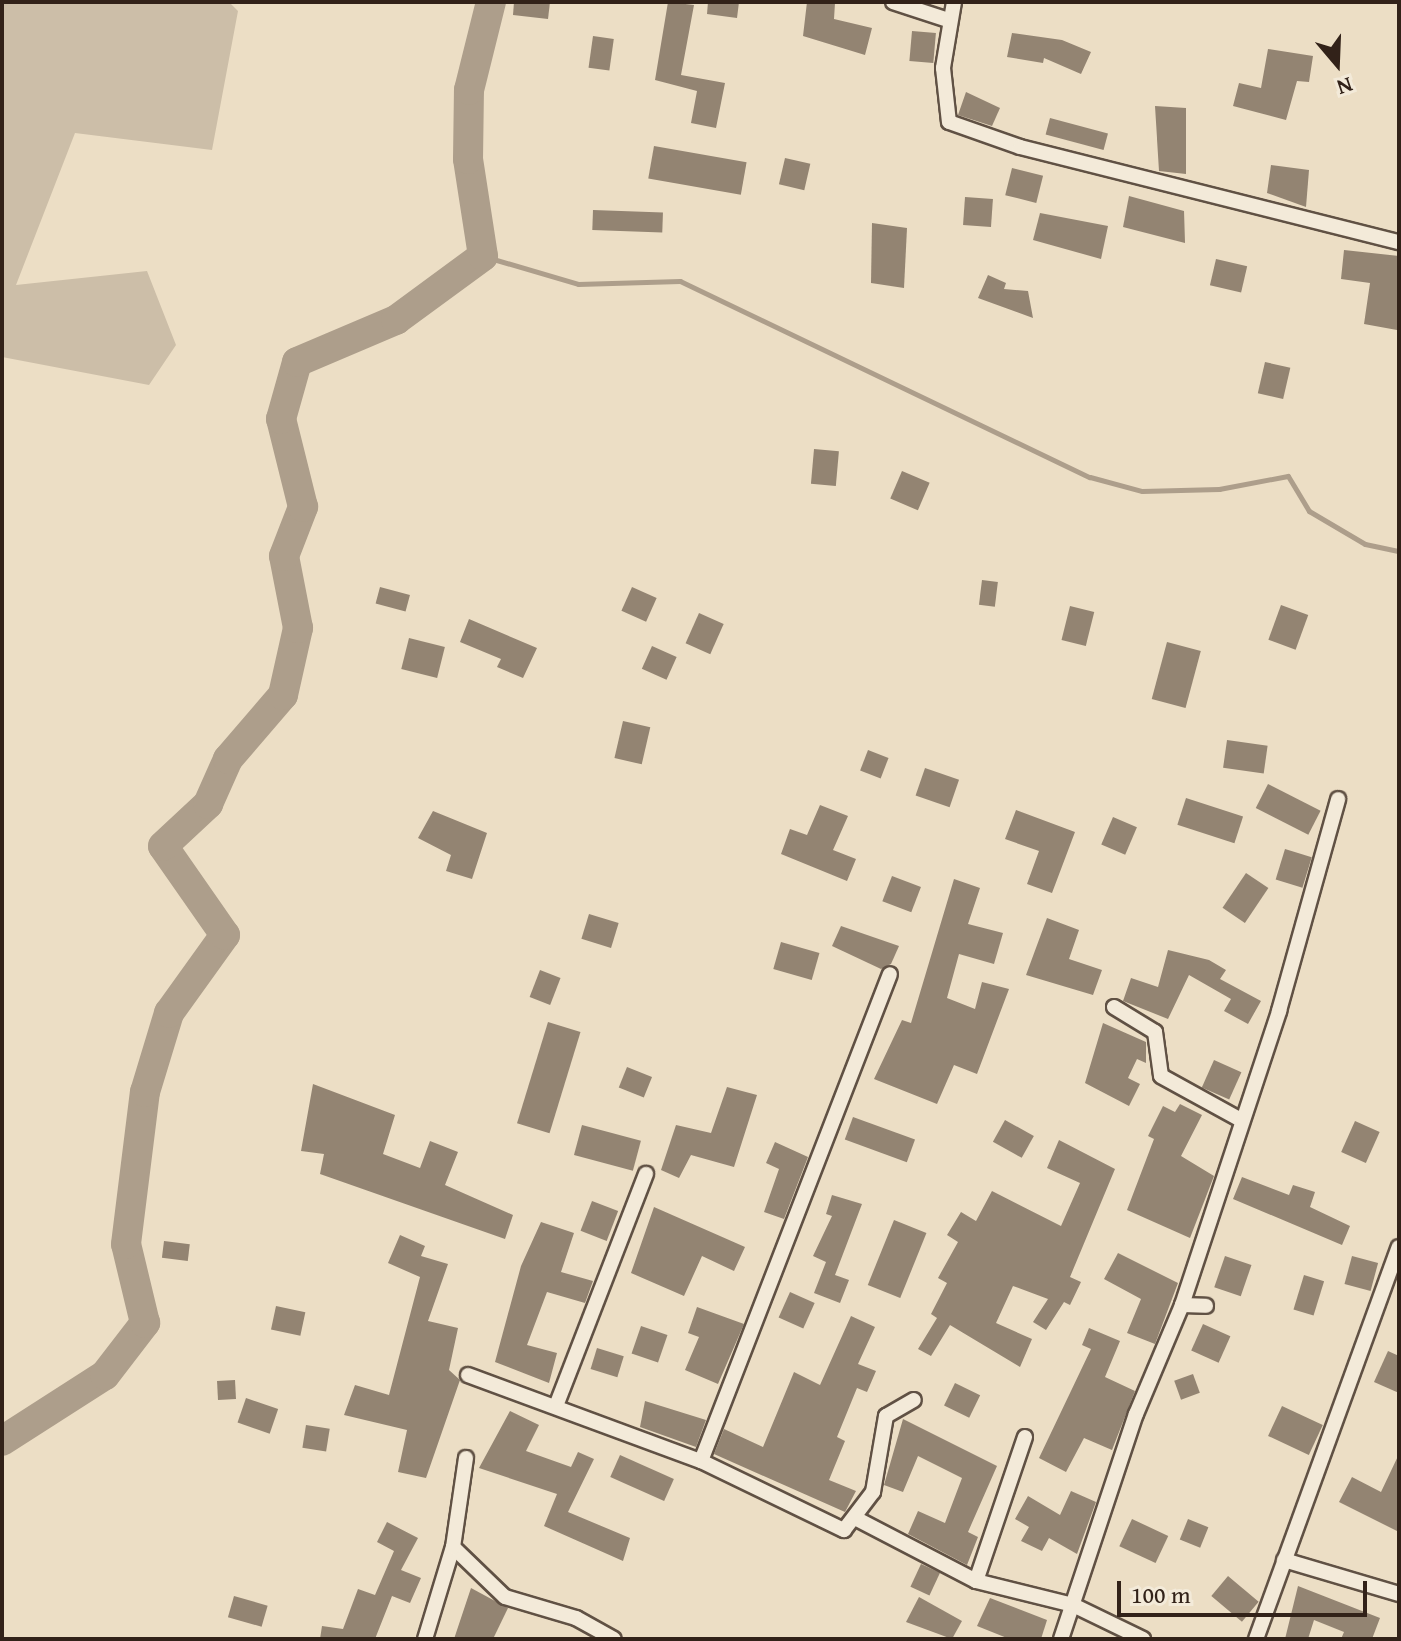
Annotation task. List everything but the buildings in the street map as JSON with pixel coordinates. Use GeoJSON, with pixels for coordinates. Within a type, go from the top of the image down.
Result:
{"type":"FeatureCollection","features":[{"type":"Feature","properties":{"kind":"street"},"geometry":{"type":"LineString","coordinates":[[893,2],[948,20]]}},
{"type":"Feature","properties":{"kind":"street"},"geometry":{"type":"LineString","coordinates":[[954,2],[948,20],[943,68],[949,122],[1020,147],[1399,242]]}},
{"type":"Feature","properties":{"kind":"street"},"geometry":{"type":"LineString","coordinates":[[1061,1639],[1136,1414],[1182,1305],[1338,799]]}},
{"type":"Feature","properties":{"kind":"street"},"geometry":{"type":"LineString","coordinates":[[701,1461],[890,974]]}},
{"type":"Feature","properties":{"kind":"street"},"geometry":{"type":"LineString","coordinates":[[1114,1007],[1155,1032],[1161,1076],[1241,1120]]}},
{"type":"Feature","properties":{"kind":"street"},"geometry":{"type":"LineString","coordinates":[[556,1406],[646,1174]]}},
{"type":"Feature","properties":{"kind":"street"},"geometry":{"type":"LineString","coordinates":[[1256,1639],[1399,1247]]}},
{"type":"Feature","properties":{"kind":"street"},"geometry":{"type":"LineString","coordinates":[[1182,1305],[1206,1306]]}},
{"type":"Feature","properties":{"kind":"street"},"geometry":{"type":"LineString","coordinates":[[468,1375],[701,1461],[844,1530],[873,1492],[886,1416],[914,1400]]}},
{"type":"Feature","properties":{"kind":"street"},"geometry":{"type":"LineString","coordinates":[[976,1581],[1025,1437]]}},
{"type":"Feature","properties":{"kind":"street"},"geometry":{"type":"LineString","coordinates":[[425,1639],[453,1547],[466,1458]]}},
{"type":"Feature","properties":{"kind":"street"},"geometry":{"type":"LineString","coordinates":[[855,1518],[976,1581],[1073,1605],[1143,1639]]}},
{"type":"Feature","properties":{"kind":"street"},"geometry":{"type":"LineString","coordinates":[[453,1547],[505,1597],[576,1618],[614,1639]]}},
{"type":"Feature","properties":{"kind":"street"},"geometry":{"type":"LineString","coordinates":[[1284,1560],[1399,1594]]}},
{"type":"Feature","properties":{"kind":"shaded area"},"geometry":{"type":"Polygon","coordinates":[[[2,2],[229,2],[238,11],[212,150],[75,133],[16,285],[147,271],[176,345],[149,385],[2,357],[2,2]]]}},
{"type":"Feature","properties":{"kind":"waterway"},"geometry":{"type":"LineString","coordinates":[[2,1441],[105,1375],[145,1323],[126,1244],[145,1092],[169,1013],[225,935],[163,846],[208,804],[228,759],[283,695],[298,628],[284,556],[303,507],[281,419],[297,362],[396,320],[483,256],[468,159],[469,90],[491,2]]}},
{"type":"Feature","properties":{"kind":"waterway"},"geometry":{"type":"LineString","coordinates":[[483,256],[578,284],[680,281],[1090,477],[1142,491],[1219,489],[1288,476],[1309,511],[1365,544],[1399,551]]}}]}
